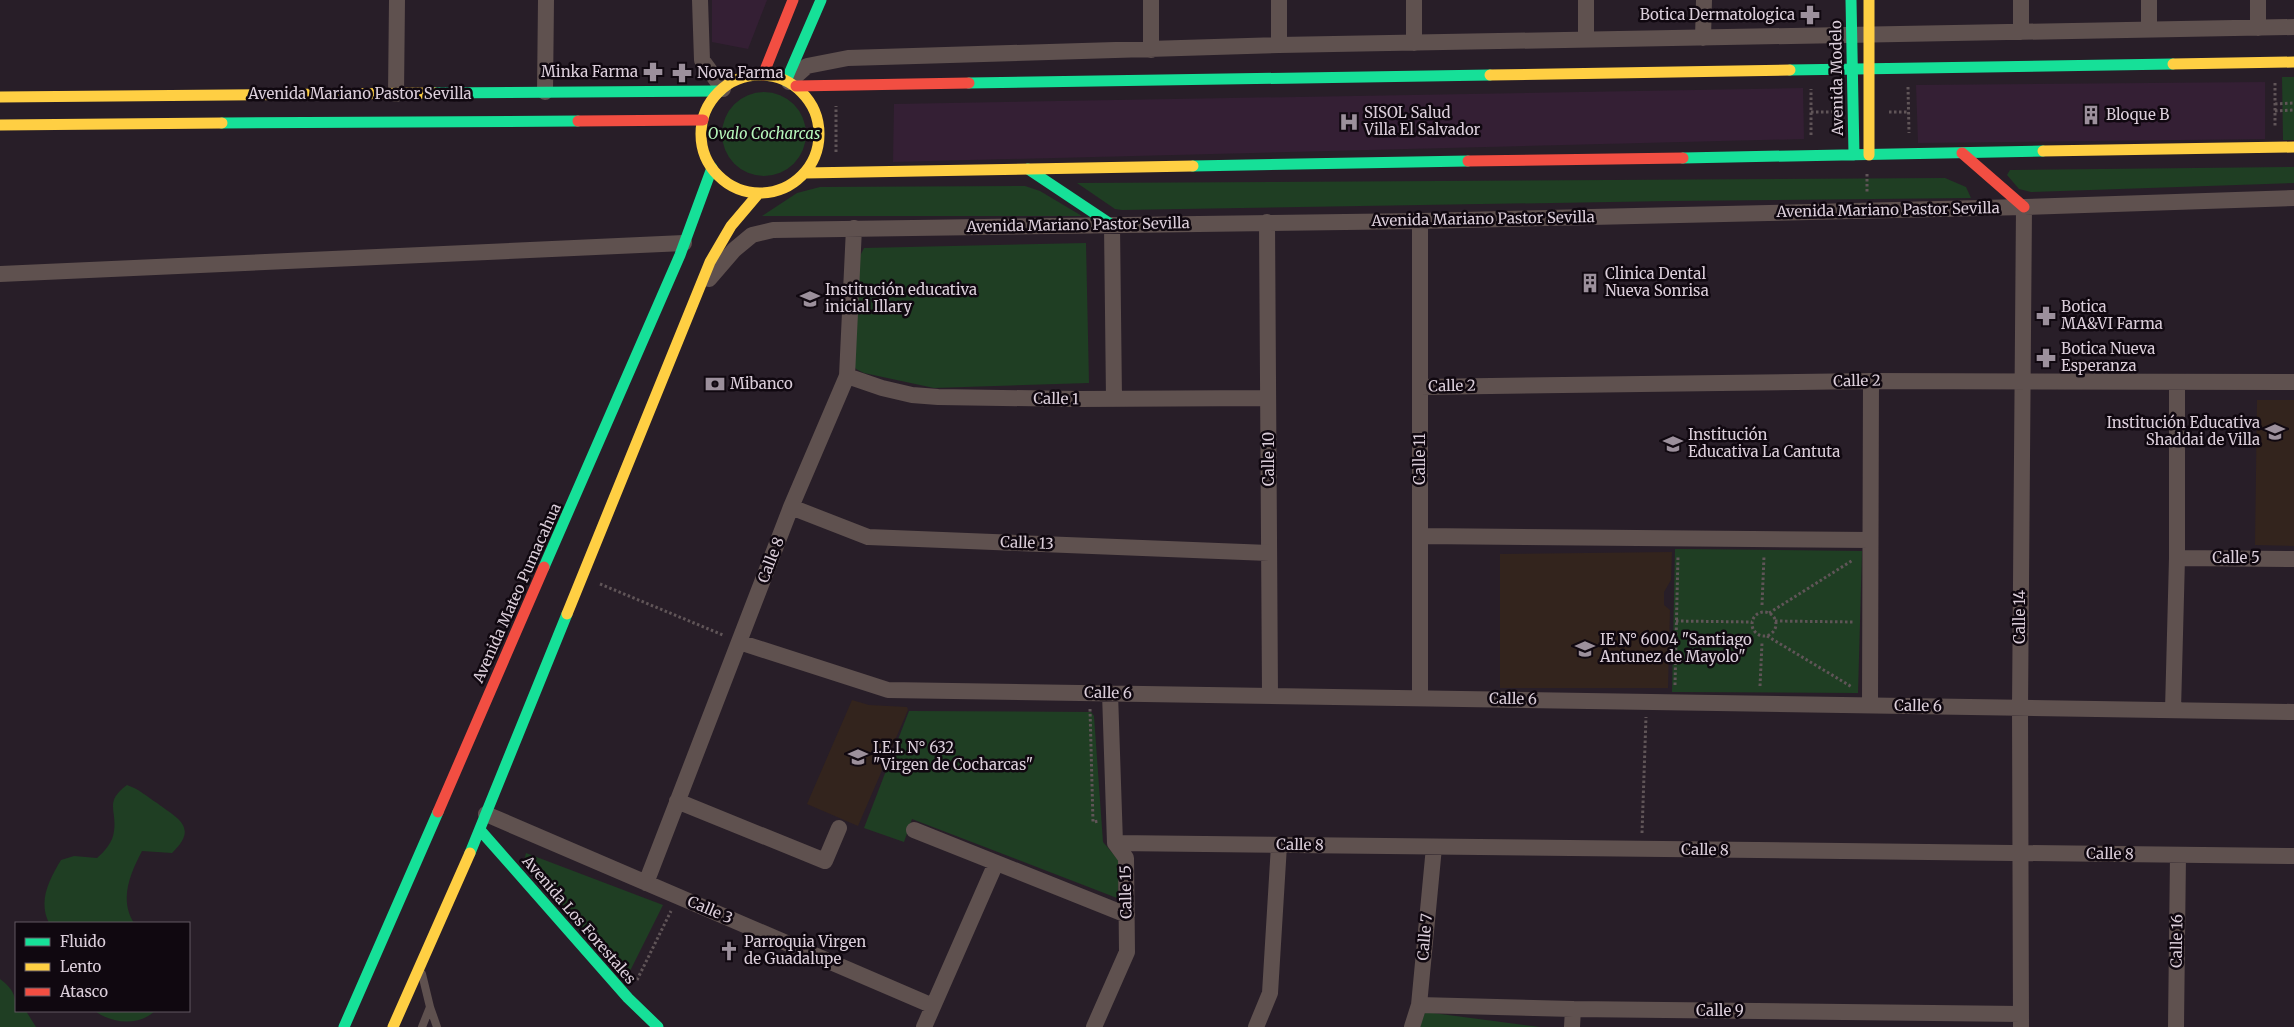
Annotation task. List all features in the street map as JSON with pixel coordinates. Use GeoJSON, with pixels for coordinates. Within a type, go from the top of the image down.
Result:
{"type":"FeatureCollection","features":[{"type":"Feature","properties":{"kind":"main road"},"geometry":{"type":"LineString","coordinates":[[763,75],[793,0]]}},
{"type":"Feature","properties":{"kind":"main road"},"geometry":{"type":"LineString","coordinates":[[790,83],[821,0]]}},
{"type":"Feature","properties":{"kind":"main road","name":"Avenida Modelo"},"geometry":{"type":"LineString","coordinates":[[1851,0],[1854,155]]}},
{"type":"Feature","properties":{"kind":"main road","name":"Avenida Modelo"},"geometry":{"type":"LineString","coordinates":[[1869,0],[1869,155]]}},
{"type":"Feature","properties":{"kind":"main road"},"geometry":{"type":"LineString","coordinates":[[790,83],[813,108],[819,124],[814,158],[805,173],[792,184],[776,191],[759,193],[742,190],[726,182],[712,168],[705,153],[701,136],[703,120],[710,104],[722,90],[748,76],[763,75],[790,83],[836,84],[1869,70],[2294,62]]}},
{"type":"Feature","properties":{"kind":"main road","name":"Avenida Mariano Pastor Sevilla"},"geometry":{"type":"LineString","coordinates":[[0,97],[722,90]]}},
{"type":"Feature","properties":{"kind":"main road","name":"Avenida Mariano Pastor Sevilla"},"geometry":{"type":"LineString","coordinates":[[0,124],[703,120]]}},
{"type":"Feature","properties":{"kind":"main road"},"geometry":{"type":"LineString","coordinates":[[805,173],[2294,147]]}},
{"type":"Feature","properties":{"kind":"main road"},"geometry":{"type":"LineString","coordinates":[[1962,153],[2024,207]]}},
{"type":"Feature","properties":{"kind":"main road","name":"Avenida Mateo Pumacahua"},"geometry":{"type":"LineString","coordinates":[[344,1027],[684,243],[712,168]]}},
{"type":"Feature","properties":{"kind":"main road"},"geometry":{"type":"LineString","coordinates":[[1028,169],[1112,224]]}},
{"type":"Feature","properties":{"kind":"main road"},"geometry":{"type":"LineString","coordinates":[[393,1027],[480,830],[697,292],[719,245],[731,226],[759,193]]}},
{"type":"Feature","properties":{"kind":"main road","name":"Avenida Los Forestales"},"geometry":{"type":"LineString","coordinates":[[480,830],[628,998],[658,1027]]}},
{"type":"Feature","properties":{"kind":"street"},"geometry":{"type":"LineString","coordinates":[[396,94],[397,0]]}},
{"type":"Feature","properties":{"kind":"street"},"geometry":{"type":"LineString","coordinates":[[545,92],[546,0]]}},
{"type":"Feature","properties":{"kind":"street"},"geometry":{"type":"LineString","coordinates":[[700,0],[702,60],[722,90]]}},
{"type":"Feature","properties":{"kind":"street"},"geometry":{"type":"LineString","coordinates":[[1151,0],[1151,50]]}},
{"type":"Feature","properties":{"kind":"street"},"geometry":{"type":"LineString","coordinates":[[1279,0],[1279,45]]}},
{"type":"Feature","properties":{"kind":"street"},"geometry":{"type":"LineString","coordinates":[[1414,0],[1414,43]]}},
{"type":"Feature","properties":{"kind":"street"},"geometry":{"type":"LineString","coordinates":[[1586,0],[1586,40]]}},
{"type":"Feature","properties":{"kind":"street"},"geometry":{"type":"LineString","coordinates":[[1703,38],[1704,0]]}},
{"type":"Feature","properties":{"kind":"street"},"geometry":{"type":"LineString","coordinates":[[2020,32],[2021,0]]}},
{"type":"Feature","properties":{"kind":"street"},"geometry":{"type":"LineString","coordinates":[[2149,0],[2149,30]]}},
{"type":"Feature","properties":{"kind":"street"},"geometry":{"type":"LineString","coordinates":[[2258,0],[2258,28]]}},
{"type":"Feature","properties":{"kind":"street"},"geometry":{"type":"LineString","coordinates":[[790,83],[807,66],[848,58],[1279,45],[2294,27]]}},
{"type":"Feature","properties":{"kind":"street","name":"Avenida Mariano Pastor Sevilla"},"geometry":{"type":"LineString","coordinates":[[697,292],[734,250],[752,235],[773,230],[1420,221],[2024,207],[2294,198]]}},
{"type":"Feature","properties":{"kind":"street","name":"Calle 14"},"geometry":{"type":"LineString","coordinates":[[2021,1021],[2020,708],[2024,207]]}},
{"type":"Feature","properties":{"kind":"street","name":"Calle 11"},"geometry":{"type":"LineString","coordinates":[[1420,221],[1420,698]]}},
{"type":"Feature","properties":{"kind":"street","name":"Calle 10"},"geometry":{"type":"LineString","coordinates":[[1266,222],[1270,695]]}},
{"type":"Feature","properties":{"kind":"street"},"geometry":{"type":"LineString","coordinates":[[1112,224],[1114,399]]}},
{"type":"Feature","properties":{"kind":"street","name":"Calle 8"},"geometry":{"type":"LineString","coordinates":[[646,883],[791,508],[847,376],[854,228]]}},
{"type":"Feature","properties":{"kind":"street"},"geometry":{"type":"LineString","coordinates":[[0,274],[684,243]]}},
{"type":"Feature","properties":{"kind":"street","name":"Calle 1"},"geometry":{"type":"LineString","coordinates":[[847,376],[882,388],[912,395],[1114,399],[1268,398]]}},
{"type":"Feature","properties":{"kind":"street"},"geometry":{"type":"LineString","coordinates":[[1870,705],[1871,381]]}},
{"type":"Feature","properties":{"kind":"street","name":"Calle 2"},"geometry":{"type":"LineString","coordinates":[[1420,387],[1871,381],[2294,382]]}},
{"type":"Feature","properties":{"kind":"street"},"geometry":{"type":"LineString","coordinates":[[2173,710],[2177,558],[2177,383]]}},
{"type":"Feature","properties":{"kind":"street","name":"Calle 13"},"geometry":{"type":"LineString","coordinates":[[791,508],[868,537],[1269,553]]}},
{"type":"Feature","properties":{"kind":"street"},"geometry":{"type":"LineString","coordinates":[[1420,536],[1870,540]]}},
{"type":"Feature","properties":{"kind":"street","name":"Calle 5"},"geometry":{"type":"LineString","coordinates":[[2177,558],[2294,559]]}},
{"type":"Feature","properties":{"kind":"street","name":"Calle 6"},"geometry":{"type":"LineString","coordinates":[[739,642],[888,690],[2294,712]]}},
{"type":"Feature","properties":{"kind":"street","name":"Calle 15"},"geometry":{"type":"LineString","coordinates":[[1094,1027],[1127,952],[1126,858],[1115,843],[1110,693]]}},
{"type":"Feature","properties":{"kind":"street"},"geometry":{"type":"LineString","coordinates":[[677,801],[825,861],[839,828]]}},
{"type":"Feature","properties":{"kind":"street","name":"Calle 3"},"geometry":{"type":"LineString","coordinates":[[486,814],[933,1006]]}},
{"type":"Feature","properties":{"kind":"street"},"geometry":{"type":"LineString","coordinates":[[914,830],[1127,915]]}},
{"type":"Feature","properties":{"kind":"street","name":"Calle 8"},"geometry":{"type":"LineString","coordinates":[[1115,843],[2294,856]]}},
{"type":"Feature","properties":{"kind":"street"},"geometry":{"type":"LineString","coordinates":[[1256,1027],[1270,993],[1279,845]]}},
{"type":"Feature","properties":{"kind":"street","name":"Calle 7"},"geometry":{"type":"LineString","coordinates":[[1412,1027],[1419,1005],[1434,847]]}},
{"type":"Feature","properties":{"kind":"street","name":"Calle 16"},"geometry":{"type":"LineString","coordinates":[[2176,1027],[2178,855]]}},
{"type":"Feature","properties":{"kind":"street"},"geometry":{"type":"LineString","coordinates":[[924,1027],[996,863]]}},
{"type":"Feature","properties":{"kind":"street","name":"Calle 9"},"geometry":{"type":"LineString","coordinates":[[1419,1005],[1574,1009],[1728,1019],[2021,1021]]}},
{"type":"Feature","properties":{"kind":"street"},"geometry":{"type":"LineString","coordinates":[[1572,1027],[1574,1009]]}},
{"type":"Feature","properties":{"kind":"lane"},"geometry":{"type":"LineString","coordinates":[[420,966],[430,1007],[438,1027]]}},
{"type":"Feature","properties":{"kind":"lane"},"geometry":{"type":"LineString","coordinates":[[422,1027],[430,1007]]}},
{"type":"Feature","properties":{"kind":"path"},"geometry":{"type":"LineString","coordinates":[[2275,63],[2276,148]]}},
{"type":"Feature","properties":{"kind":"path"},"geometry":{"type":"LineString","coordinates":[[1908,69],[1909,154]]}},
{"type":"Feature","properties":{"kind":"path"},"geometry":{"type":"LineString","coordinates":[[1810,156],[1811,70]]}},
{"type":"Feature","properties":{"kind":"path"},"geometry":{"type":"LineString","coordinates":[[835,172],[836,84]]}},
{"type":"Feature","properties":{"kind":"path"},"geometry":{"type":"LineString","coordinates":[[2275,104],[2294,103]]}},
{"type":"Feature","properties":{"kind":"path"},"geometry":{"type":"LineString","coordinates":[[2275,110],[2294,110]]}},
{"type":"Feature","properties":{"kind":"path"},"geometry":{"type":"LineString","coordinates":[[1866,169],[1867,211]]}},
{"type":"Feature","properties":{"kind":"path"},"geometry":{"type":"LineString","coordinates":[[1675,688],[1677,555],[1686,555]]}},
{"type":"Feature","properties":{"kind":"path"},"geometry":{"type":"LineString","coordinates":[[1754,556],[1773,556]]}},
{"type":"Feature","properties":{"kind":"path"},"geometry":{"type":"LineString","coordinates":[[1762,605],[1764,556]]}},
{"type":"Feature","properties":{"kind":"path"},"geometry":{"type":"LineString","coordinates":[[1676,620],[1752,622],[1760,613],[1769,613],[1858,557],[1849,556]]}},
{"type":"Feature","properties":{"kind":"path"},"geometry":{"type":"LineString","coordinates":[[583,577],[739,642]]}},
{"type":"Feature","properties":{"kind":"path"},"geometry":{"type":"LineString","coordinates":[[1767,636],[1774,630],[1775,621],[1769,613]]}},
{"type":"Feature","properties":{"kind":"path"},"geometry":{"type":"LineString","coordinates":[[1775,621],[1858,622],[1857,632]]}},
{"type":"Feature","properties":{"kind":"path"},"geometry":{"type":"LineString","coordinates":[[1752,622],[1754,631],[1758,635],[1767,636],[1856,690]]}},
{"type":"Feature","properties":{"kind":"path"},"geometry":{"type":"LineString","coordinates":[[1762,643],[1759,689],[1769,689]]}},
{"type":"Feature","properties":{"kind":"path"},"geometry":{"type":"LineString","coordinates":[[1856,680],[1856,690]]}},
{"type":"Feature","properties":{"kind":"path"},"geometry":{"type":"LineString","coordinates":[[1847,690],[1856,690]]}},
{"type":"Feature","properties":{"kind":"path"},"geometry":{"type":"LineString","coordinates":[[1642,849],[1646,701]]}},
{"type":"Feature","properties":{"kind":"path"},"geometry":{"type":"LineString","coordinates":[[1080,708],[1090,708],[1093,822],[1114,821]]}},
{"type":"Feature","properties":{"kind":"path"},"geometry":{"type":"LineString","coordinates":[[628,998],[678,897]]}},
{"type":"Feature","properties":{"kind":"shaded area"},"geometry":{"type":"Polygon","coordinates":[[[712,0],[767,0],[748,49],[712,42],[712,0]]]}},
{"type":"Feature","properties":{"kind":"shaded area","name":"Bloque B"},"geometry":{"type":"Polygon","coordinates":[[[2265,82],[2265,139],[1918,143],[1916,85],[2265,82]]]}},
{"type":"Feature","properties":{"kind":"shaded area","name":"SISOL Salud Villa El Salvador"},"geometry":{"type":"Polygon","coordinates":[[[1803,88],[1804,139],[893,162],[894,104],[1803,88]]]}},
{"type":"Feature","properties":{"kind":"shaded area"},"geometry":{"type":"Polygon","coordinates":[[[2257,400],[2294,400],[2294,546],[2255,545],[2257,400]]]}},
{"type":"Feature","properties":{"kind":"shaded area","name":"IE N° 6004 \"Santiago Antunez de Mayolo\""},"geometry":{"type":"Polygon","coordinates":[[[1672,552],[1671,580],[1664,592],[1664,605],[1670,610],[1668,688],[1500,688],[1500,554],[1672,552]]]}},
{"type":"Feature","properties":{"kind":"shaded area","name":"I.E.I. N° 632 \"Virgen de Cocharcas\""},"geometry":{"type":"Polygon","coordinates":[[[852,700],[869,705],[907,707],[908,710],[858,826],[807,804],[852,700]]]}},
{"type":"Feature","properties":{"kind":"green space"},"geometry":{"type":"Polygon","coordinates":[[[2282,77],[2294,77],[2294,140],[2283,140],[2282,77]]]}},
{"type":"Feature","properties":{"kind":"green space","name":"Ovalo Cocharcas"},"geometry":{"type":"Polygon","coordinates":[[[764,92],[780,95],[794,104],[803,118],[806,134],[803,150],[794,164],[780,173],[764,176],[748,173],[734,164],[725,150],[722,134],[725,118],[734,104],[748,95],[764,92]]]}},
{"type":"Feature","properties":{"kind":"green space"},"geometry":{"type":"Polygon","coordinates":[[[2294,167],[2294,183],[2031,192],[2019,189],[2007,175],[2010,170],[2294,167]]]}},
{"type":"Feature","properties":{"kind":"green space"},"geometry":{"type":"Polygon","coordinates":[[[1945,178],[1966,187],[1971,198],[1122,210],[1115,209],[1077,183],[1945,178]]]}},
{"type":"Feature","properties":{"kind":"green space"},"geometry":{"type":"Polygon","coordinates":[[[1025,186],[1040,191],[1082,216],[762,216],[797,193],[820,187],[1025,186]]]}},
{"type":"Feature","properties":{"kind":"green space"},"geometry":{"type":"Polygon","coordinates":[[[1086,243],[1089,383],[934,388],[864,373],[853,365],[859,258],[864,248],[1086,243]]]}},
{"type":"Feature","properties":{"kind":"green space"},"geometry":{"type":"Polygon","coordinates":[[[1675,549],[1862,551],[1858,693],[1672,692],[1675,549]]]}},
{"type":"Feature","properties":{"kind":"green space"},"geometry":{"type":"Polygon","coordinates":[[[909,711],[1091,712],[1094,716],[1103,842],[1121,863],[1117,898],[912,819],[904,842],[864,828],[909,711]]]}},
{"type":"Feature","properties":{"kind":"green space"},"geometry":{"type":"Polygon","coordinates":[[[127,785],[142,793],[178,819],[185,830],[180,844],[172,853],[142,851],[128,887],[127,905],[134,922],[49,922],[45,907],[46,891],[61,860],[74,856],[97,858],[106,849],[114,831],[113,806],[116,796],[127,785]]]}},
{"type":"Feature","properties":{"kind":"green space"},"geometry":{"type":"Polygon","coordinates":[[[526,853],[663,905],[625,981],[523,865],[526,853]]]}},
{"type":"Feature","properties":{"kind":"green space"},"geometry":{"type":"Polygon","coordinates":[[[0,979],[13,993],[15,1012],[27,1012],[36,1027],[0,1027],[0,979]]]}},
{"type":"Feature","properties":{"kind":"green space"},"geometry":{"type":"Polygon","coordinates":[[[97,1012],[154,1012],[141,1019],[125,1022],[109,1019],[97,1012]]]}},
{"type":"Feature","properties":{"kind":"green space"},"geometry":{"type":"Polygon","coordinates":[[[1425,1012],[1540,1027],[1420,1027],[1425,1012]]]}},
{"type":"Feature","properties":{"kind":"traffic: fast"},"geometry":{"type":"LineString","coordinates":[[786,81],[821,0]]}},
{"type":"Feature","properties":{"kind":"traffic: fast"},"geometry":{"type":"LineString","coordinates":[[1851,0],[1854,155]]}},
{"type":"Feature","properties":{"kind":"traffic: fast"},"geometry":{"type":"LineString","coordinates":[[1790,70],[2173,64]]}},
{"type":"Feature","properties":{"kind":"traffic: fast"},"geometry":{"type":"LineString","coordinates":[[969,83],[1490,75]]}},
{"type":"Feature","properties":{"kind":"traffic: fast"},"geometry":{"type":"LineString","coordinates":[[435,93],[720,91]]}},
{"type":"Feature","properties":{"kind":"traffic: fast"},"geometry":{"type":"LineString","coordinates":[[222,123],[578,121]]}},
{"type":"Feature","properties":{"kind":"traffic: fast"},"geometry":{"type":"LineString","coordinates":[[1683,158],[2043,151]]}},
{"type":"Feature","properties":{"kind":"traffic: fast"},"geometry":{"type":"LineString","coordinates":[[1193,166],[1468,161]]}},
{"type":"Feature","properties":{"kind":"traffic: fast"},"geometry":{"type":"LineString","coordinates":[[544,567],[680,255],[712,168]]}},
{"type":"Feature","properties":{"kind":"traffic: fast"},"geometry":{"type":"LineString","coordinates":[[1028,169],[1112,225]]}},
{"type":"Feature","properties":{"kind":"traffic: fast"},"geometry":{"type":"LineString","coordinates":[[470,853],[567,614]]}},
{"type":"Feature","properties":{"kind":"traffic: fast"},"geometry":{"type":"LineString","coordinates":[[344,1027],[438,812]]}},
{"type":"Feature","properties":{"kind":"traffic: fast"},"geometry":{"type":"LineString","coordinates":[[480,830],[628,998],[658,1027]]}},
{"type":"Feature","properties":{"kind":"traffic: slow"},"geometry":{"type":"LineString","coordinates":[[1869,0],[1869,155]]}},
{"type":"Feature","properties":{"kind":"traffic: slow"},"geometry":{"type":"LineString","coordinates":[[2173,64],[2294,62]]}},
{"type":"Feature","properties":{"kind":"traffic: slow"},"geometry":{"type":"LineString","coordinates":[[1490,75],[1790,70]]}},
{"type":"Feature","properties":{"kind":"traffic: slow"},"geometry":{"type":"LineString","coordinates":[[760,75],[782,80],[793,85],[809,101],[814,112],[819,134],[814,156],[809,167],[793,183],[782,188],[760,193],[738,188],[727,183],[711,167],[706,156],[701,134],[706,112],[711,101],[727,85],[738,80],[760,75]]}},
{"type":"Feature","properties":{"kind":"traffic: slow"},"geometry":{"type":"LineString","coordinates":[[0,97],[435,93]]}},
{"type":"Feature","properties":{"kind":"traffic: slow"},"geometry":{"type":"LineString","coordinates":[[0,125],[222,123]]}},
{"type":"Feature","properties":{"kind":"traffic: slow"},"geometry":{"type":"LineString","coordinates":[[2043,151],[2294,147]]}},
{"type":"Feature","properties":{"kind":"traffic: slow"},"geometry":{"type":"LineString","coordinates":[[805,173],[1193,166]]}},
{"type":"Feature","properties":{"kind":"traffic: slow"},"geometry":{"type":"LineString","coordinates":[[567,614],[710,262],[731,226],[759,193]]}},
{"type":"Feature","properties":{"kind":"traffic: slow"},"geometry":{"type":"LineString","coordinates":[[393,1027],[470,853]]}},
{"type":"Feature","properties":{"kind":"traffic: jam"},"geometry":{"type":"LineString","coordinates":[[763,75],[793,0]]}},
{"type":"Feature","properties":{"kind":"traffic: jam"},"geometry":{"type":"LineString","coordinates":[[796,86],[969,83]]}},
{"type":"Feature","properties":{"kind":"traffic: jam"},"geometry":{"type":"LineString","coordinates":[[578,121],[703,120]]}},
{"type":"Feature","properties":{"kind":"traffic: jam"},"geometry":{"type":"LineString","coordinates":[[1962,153],[2024,207]]}},
{"type":"Feature","properties":{"kind":"traffic: jam"},"geometry":{"type":"LineString","coordinates":[[1468,161],[1683,158]]}},
{"type":"Feature","properties":{"kind":"traffic: jam"},"geometry":{"type":"LineString","coordinates":[[438,812],[544,567]]}},
{"type":"Feature","properties":{"kind":"place","name":"Botica Dermatologica"},"geometry":{"type":"Point","coordinates":[1810,15]}},
{"type":"Feature","properties":{"kind":"place","name":"Minka Farma"},"geometry":{"type":"Point","coordinates":[653,72]}},
{"type":"Feature","properties":{"kind":"place","name":"Nova Farma"},"geometry":{"type":"Point","coordinates":[682,73]}},
{"type":"Feature","properties":{"kind":"place","name":"Bloque B"},"geometry":{"type":"Point","coordinates":[2091,115]}},
{"type":"Feature","properties":{"kind":"place","name":"SISOL Salud Villa El Salvador"},"geometry":{"type":"Point","coordinates":[1349,122]}},
{"type":"Feature","properties":{"kind":"place","name":"Clinica Dental Nueva Sonrisa"},"geometry":{"type":"Point","coordinates":[1590,283]}},
{"type":"Feature","properties":{"kind":"place","name":"Institución educativa inicial Illary"},"geometry":{"type":"Point","coordinates":[810,299]}},
{"type":"Feature","properties":{"kind":"place","name":"Botica MA&VI Farma"},"geometry":{"type":"Point","coordinates":[2046,316]}},
{"type":"Feature","properties":{"kind":"place","name":"Botica Nueva Esperanza"},"geometry":{"type":"Point","coordinates":[2046,358]}},
{"type":"Feature","properties":{"kind":"place","name":"Mibanco"},"geometry":{"type":"Point","coordinates":[715,384]}},
{"type":"Feature","properties":{"kind":"place","name":"Institución Educativa Shaddai de Villa"},"geometry":{"type":"Point","coordinates":[2275,432]}},
{"type":"Feature","properties":{"kind":"place","name":"Institución Educativa La Cantuta"},"geometry":{"type":"Point","coordinates":[1673,444]}},
{"type":"Feature","properties":{"kind":"place","name":"IE N° 6004 \"Santiago Antunez de Mayolo\""},"geometry":{"type":"Point","coordinates":[1585,649]}},
{"type":"Feature","properties":{"kind":"place","name":"I.E.I. N° 632 \"Virgen de Cocharcas\""},"geometry":{"type":"Point","coordinates":[858,757]}},
{"type":"Feature","properties":{"kind":"place","name":"Parroquia Virgen de Guadalupe"},"geometry":{"type":"Point","coordinates":[729,951]}}]}
